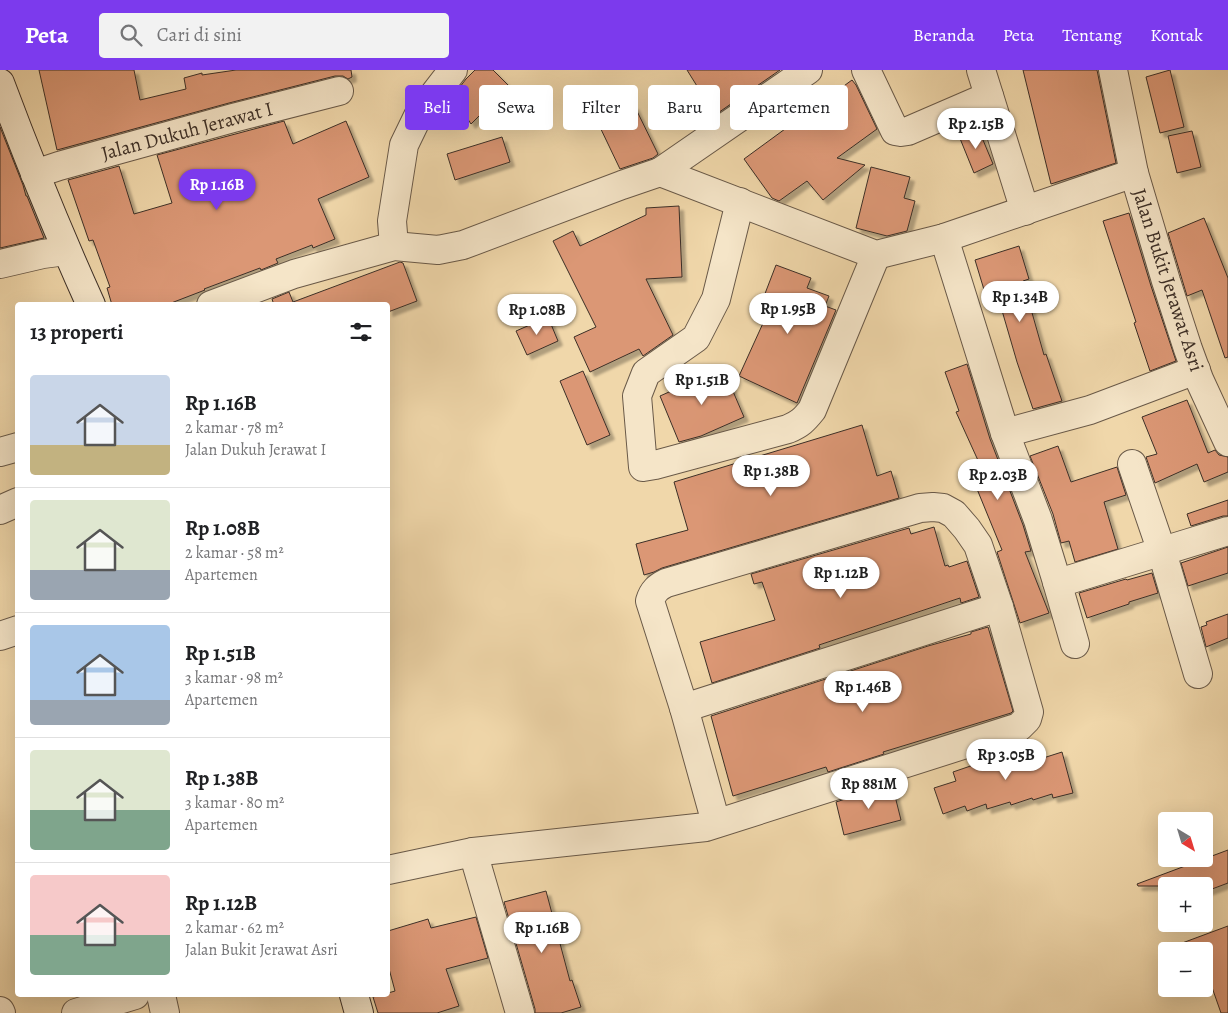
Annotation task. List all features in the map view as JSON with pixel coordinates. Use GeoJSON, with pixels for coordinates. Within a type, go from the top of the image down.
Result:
{"type":"FeatureCollection","features":[{"type":"Feature","properties":{"kind":"street"},"geometry":{"type":"LineString","coordinates":[[394,246],[392,221],[404,146],[419,114],[453,70]]}},
{"type":"Feature","properties":{"kind":"street"},"geometry":{"type":"LineString","coordinates":[[219,302],[294,274],[394,246],[438,250],[463,244],[660,172],[808,70]]}},
{"type":"Feature","properties":{"kind":"street"},"geometry":{"type":"LineString","coordinates":[[866,70],[895,131],[908,131],[989,96]]}},
{"type":"Feature","properties":{"kind":"street"},"geometry":{"type":"LineString","coordinates":[[981,70],[1025,211]]}},
{"type":"Feature","properties":{"kind":"street","name":"Jalan Bukit Jerawat Asri"},"geometry":{"type":"LineString","coordinates":[[1113,70],[1134,173],[1166,281],[1196,370],[1228,442]]}},
{"type":"Feature","properties":{"kind":"street"},"geometry":{"type":"LineString","coordinates":[[0,83],[66,251],[90,302]]}},
{"type":"Feature","properties":{"kind":"street","name":"Jalan Dukuh Jerawat I"},"geometry":{"type":"LineString","coordinates":[[35,174],[224,120],[339,91]]}},
{"type":"Feature","properties":{"kind":"street"},"geometry":{"type":"LineString","coordinates":[[660,172],[876,255],[944,238],[1134,173]]}},
{"type":"Feature","properties":{"kind":"street"},"geometry":{"type":"LineString","coordinates":[[740,202],[716,299],[696,338],[646,373],[637,396],[642,467],[665,463],[788,429],[804,420],[812,410],[876,255]]}},
{"type":"Feature","properties":{"kind":"street"},"geometry":{"type":"LineString","coordinates":[[944,238],[1005,433],[1038,520],[1075,644]]}},
{"type":"Feature","properties":{"kind":"street"},"geometry":{"type":"LineString","coordinates":[[0,264],[43,254],[66,251]]}},
{"type":"Feature","properties":{"kind":"street"},"geometry":{"type":"LineString","coordinates":[[1005,433],[1090,410],[1196,370]]}},
{"type":"Feature","properties":{"kind":"street"},"geometry":{"type":"LineString","coordinates":[[0,452],[15,448]]}},
{"type":"Feature","properties":{"kind":"street"},"geometry":{"type":"LineString","coordinates":[[1132,464],[1162,552],[1198,674]]}},
{"type":"Feature","properties":{"kind":"street"},"geometry":{"type":"LineString","coordinates":[[0,510],[15,503]]}},
{"type":"Feature","properties":{"kind":"street"},"geometry":{"type":"LineString","coordinates":[[390,870],[473,852],[706,827],[1019,727],[1027,720],[1029,712],[999,607],[978,545],[954,514],[943,508],[920,508],[666,583],[652,595],[650,601],[684,708],[716,823]]}},
{"type":"Feature","properties":{"kind":"street"},"geometry":{"type":"LineString","coordinates":[[1057,582],[1228,531]]}},
{"type":"Feature","properties":{"kind":"street"},"geometry":{"type":"LineString","coordinates":[[684,708],[999,607]]}},
{"type":"Feature","properties":{"kind":"street"},"geometry":{"type":"LineString","coordinates":[[0,636],[15,631]]}},
{"type":"Feature","properties":{"kind":"street"},"geometry":{"type":"LineString","coordinates":[[473,852],[520,1013]]}},
{"type":"Feature","properties":{"kind":"street"},"geometry":{"type":"LineString","coordinates":[[76,1013],[128,997]]}},
{"type":"Feature","properties":{"kind":"street"},"geometry":{"type":"LineString","coordinates":[[162,997],[166,1013]]}},
{"type":"Feature","properties":{"kind":"street"},"geometry":{"type":"LineString","coordinates":[[355,997],[359,1013]]}},
{"type":"Feature","properties":{"kind":"building"},"geometry":{"type":"Polygon","coordinates":[[[39,70],[134,70],[140,100],[186,89],[184,78],[202,73],[202,75],[236,70],[351,70],[352,77],[348,79],[343,76],[335,76],[57,150],[39,70]]]}},
{"type":"Feature","properties":{"kind":"building"},"geometry":{"type":"Polygon","coordinates":[[[475,70],[493,70],[508,85],[479,85],[479,116],[471,124],[469,121],[469,85],[461,85],[475,70]]]}},
{"type":"Feature","properties":{"kind":"building"},"geometry":{"type":"Polygon","coordinates":[[[687,70],[780,70],[758,85],[730,85],[730,105],[720,112],[720,85],[696,85],[687,70]]]}},
{"type":"Feature","properties":{"kind":"building"},"geometry":{"type":"Polygon","coordinates":[[[1023,70],[1097,70],[1116,163],[1051,184],[1023,70]]]}},
{"type":"Feature","properties":{"kind":"building"},"geometry":{"type":"Polygon","coordinates":[[[1170,70],[1184,127],[1160,133],[1146,77],[1170,70]]]}},
{"type":"Feature","properties":{"kind":"building"},"geometry":{"type":"Polygon","coordinates":[[[852,80],[856,85],[877,129],[837,158],[865,165],[823,200],[807,181],[779,201],[772,198],[744,159],[784,130],[848,130],[848,85],[845,85],[852,80]]]}},
{"type":"Feature","properties":{"kind":"building"},"geometry":{"type":"Polygon","coordinates":[[[638,113],[658,154],[653,158],[620,169],[601,130],[638,130],[638,113]]]}},
{"type":"Feature","properties":{"kind":"building"},"geometry":{"type":"Polygon","coordinates":[[[284,121],[293,144],[346,121],[369,177],[318,199],[335,239],[313,248],[312,245],[276,259],[278,263],[261,270],[260,268],[174,302],[111,302],[107,288],[110,287],[93,240],[89,241],[68,180],[119,166],[134,214],[172,203],[157,155],[284,121]]]}},
{"type":"Feature","properties":{"kind":"building"},"geometry":{"type":"Polygon","coordinates":[[[0,127],[44,238],[0,248],[0,127]]]}},
{"type":"Feature","properties":{"kind":"building"},"geometry":{"type":"Polygon","coordinates":[[[978,128],[993,164],[974,173],[959,136],[978,128]]]}},
{"type":"Feature","properties":{"kind":"building"},"geometry":{"type":"Polygon","coordinates":[[[1192,131],[1201,167],[1177,173],[1168,136],[1192,131]]]}},
{"type":"Feature","properties":{"kind":"building"},"geometry":{"type":"Polygon","coordinates":[[[502,137],[510,162],[455,180],[447,154],[502,137]]]}},
{"type":"Feature","properties":{"kind":"building"},"geometry":{"type":"Polygon","coordinates":[[[871,167],[910,177],[904,198],[915,201],[907,231],[887,236],[856,228],[871,167]]]}},
{"type":"Feature","properties":{"kind":"building"},"geometry":{"type":"Polygon","coordinates":[[[679,206],[682,277],[646,279],[673,335],[643,356],[639,349],[590,372],[574,337],[596,327],[553,241],[573,231],[580,246],[646,215],[646,208],[679,206]]]}},
{"type":"Feature","properties":{"kind":"building"},"geometry":{"type":"Polygon","coordinates":[[[1129,213],[1176,361],[1150,371],[1103,221],[1129,213]]]}},
{"type":"Feature","properties":{"kind":"building"},"geometry":{"type":"Polygon","coordinates":[[[1204,218],[1228,278],[1228,357],[1225,358],[1202,290],[1187,296],[1168,233],[1204,218]]]}},
{"type":"Feature","properties":{"kind":"building"},"geometry":{"type":"Polygon","coordinates":[[[1019,246],[1029,279],[1023,281],[1044,355],[1046,354],[1062,401],[1033,409],[996,290],[985,293],[975,260],[1019,246]]]}},
{"type":"Feature","properties":{"kind":"building"},"geometry":{"type":"Polygon","coordinates":[[[400,262],[403,263],[417,301],[390,311],[390,302],[293,302],[400,262]]]}},
{"type":"Feature","properties":{"kind":"building"},"geometry":{"type":"Polygon","coordinates":[[[776,265],[811,278],[807,288],[829,296],[825,306],[836,310],[797,403],[739,376],[764,321],[756,317],[776,265]]]}},
{"type":"Feature","properties":{"kind":"building"},"geometry":{"type":"Polygon","coordinates":[[[289,292],[293,302],[273,302],[272,299],[289,292]]]}},
{"type":"Feature","properties":{"kind":"building"},"geometry":{"type":"Polygon","coordinates":[[[548,317],[558,341],[527,355],[516,331],[548,317]]]}},
{"type":"Feature","properties":{"kind":"building"},"geometry":{"type":"Polygon","coordinates":[[[967,364],[990,439],[1031,551],[1025,552],[1049,613],[1020,623],[997,552],[1002,550],[970,472],[981,467],[956,412],[959,411],[945,372],[967,364]]]}},
{"type":"Feature","properties":{"kind":"building"},"geometry":{"type":"Polygon","coordinates":[[[723,368],[744,417],[701,436],[679,442],[660,396],[723,368]]]}},
{"type":"Feature","properties":{"kind":"building"},"geometry":{"type":"Polygon","coordinates":[[[583,371],[610,435],[587,445],[560,381],[583,371]]]}},
{"type":"Feature","properties":{"kind":"building"},"geometry":{"type":"Polygon","coordinates":[[[1187,400],[1208,453],[1215,450],[1219,455],[1228,457],[1228,472],[1204,482],[1197,464],[1155,483],[1146,457],[1157,454],[1142,417],[1187,400]]]}},
{"type":"Feature","properties":{"kind":"building"},"geometry":{"type":"Polygon","coordinates":[[[862,425],[877,476],[891,471],[899,498],[644,575],[636,544],[688,530],[674,482],[862,425]]]}},
{"type":"Feature","properties":{"kind":"building"},"geometry":{"type":"Polygon","coordinates":[[[1058,446],[1071,482],[1117,467],[1126,495],[1104,502],[1118,549],[1075,562],[1069,541],[1061,543],[1053,514],[1030,456],[1058,446]]]}},
{"type":"Feature","properties":{"kind":"building"},"geometry":{"type":"Polygon","coordinates":[[[1228,500],[1228,516],[1191,526],[1187,514],[1228,500]]]}},
{"type":"Feature","properties":{"kind":"building"},"geometry":{"type":"Polygon","coordinates":[[[934,527],[945,566],[948,565],[949,567],[967,561],[979,597],[961,603],[960,598],[819,645],[820,648],[712,683],[700,642],[775,620],[762,582],[754,584],[751,574],[909,528],[911,534],[934,527]]]}},
{"type":"Feature","properties":{"kind":"building"},"geometry":{"type":"Polygon","coordinates":[[[1228,547],[1228,573],[1188,586],[1181,563],[1228,547]]]}},
{"type":"Feature","properties":{"kind":"building"},"geometry":{"type":"Polygon","coordinates":[[[1152,573],[1158,593],[1087,618],[1079,593],[1152,573]]]}},
{"type":"Feature","properties":{"kind":"building"},"geometry":{"type":"Polygon","coordinates":[[[1228,614],[1228,638],[1206,647],[1201,627],[1207,625],[1206,622],[1228,614]]]}},
{"type":"Feature","properties":{"kind":"building"},"geometry":{"type":"Polygon","coordinates":[[[988,627],[1013,711],[1011,713],[883,752],[884,754],[828,772],[826,767],[733,796],[711,716],[988,627]]]}},
{"type":"Feature","properties":{"kind":"building"},"geometry":{"type":"Polygon","coordinates":[[[1023,748],[1024,752],[1036,748],[1040,759],[1062,752],[1073,793],[1053,798],[1052,794],[1011,805],[1010,802],[987,809],[986,804],[967,811],[965,806],[943,814],[934,788],[956,781],[953,772],[1023,748]]]}},
{"type":"Feature","properties":{"kind":"building"},"geometry":{"type":"Polygon","coordinates":[[[892,784],[901,820],[844,835],[836,802],[892,784]]]}},
{"type":"Feature","properties":{"kind":"building"},"geometry":{"type":"Polygon","coordinates":[[[1228,850],[1228,883],[1213,889],[1213,877],[1158,877],[1158,886],[1138,886],[1137,884],[1180,868],[1212,868],[1213,856],[1228,850]]]}},
{"type":"Feature","properties":{"kind":"building"},"geometry":{"type":"Polygon","coordinates":[[[546,891],[570,981],[572,980],[581,1007],[561,1013],[535,1013],[504,902],[546,891]]]}},
{"type":"Feature","properties":{"kind":"building"},"geometry":{"type":"Polygon","coordinates":[[[476,917],[488,958],[446,969],[459,1006],[437,1013],[378,1013],[373,997],[390,997],[390,992],[395,991],[390,972],[390,930],[428,919],[431,928],[476,917]]]}},
{"type":"Feature","properties":{"kind":"building"},"geometry":{"type":"Polygon","coordinates":[[[1228,926],[1228,1013],[1221,1013],[1213,990],[1213,942],[1185,942],[1228,926]]]}}]}
